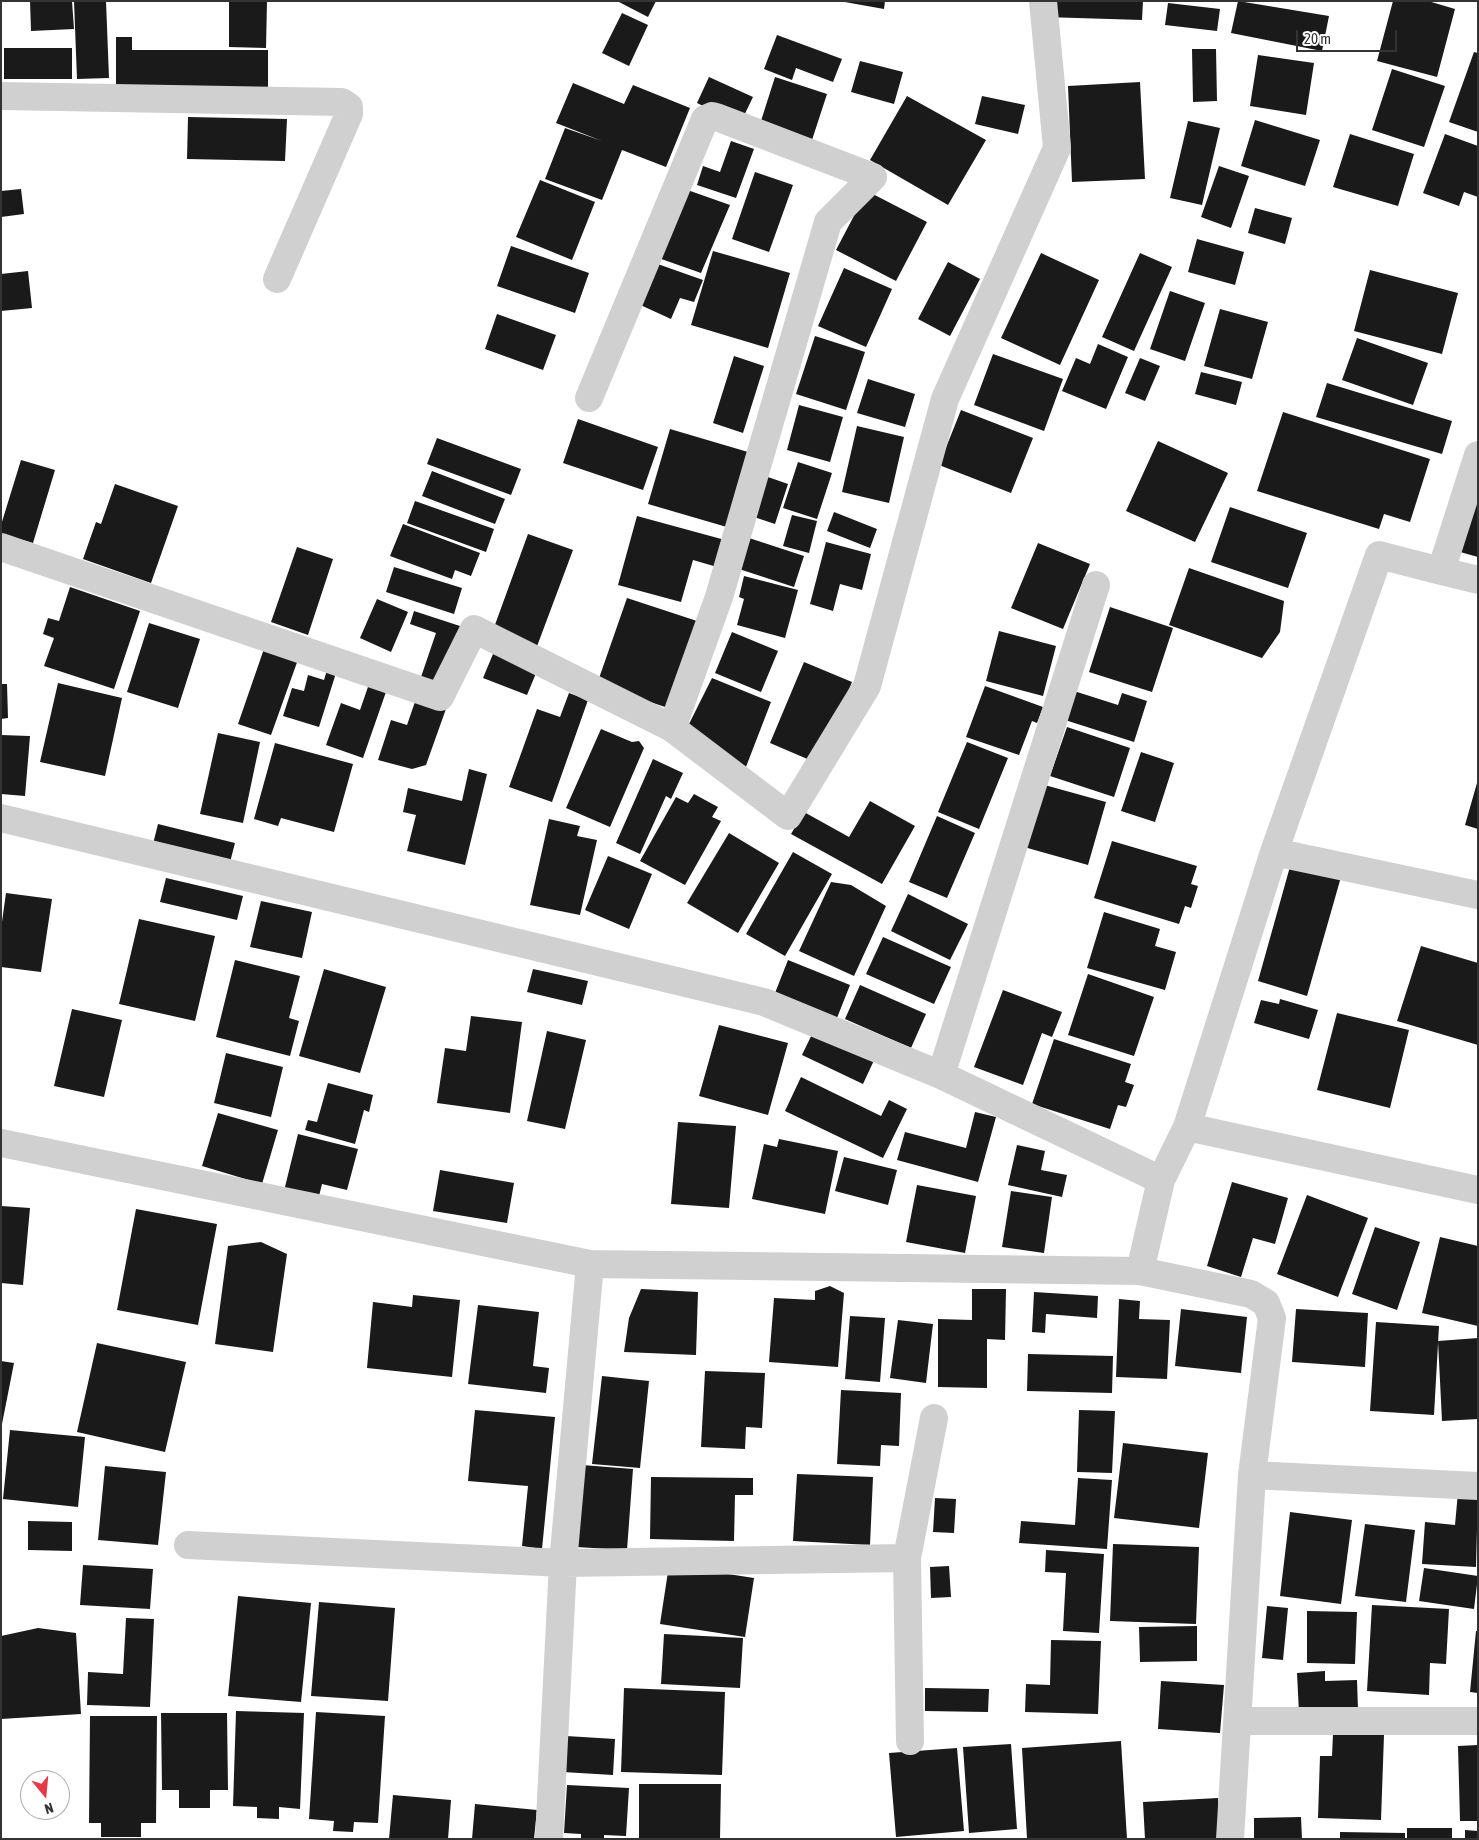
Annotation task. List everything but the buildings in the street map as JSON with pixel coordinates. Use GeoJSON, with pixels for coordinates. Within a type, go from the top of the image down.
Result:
{"type":"FeatureCollection","features":[{"type":"Feature","properties":{"kind":"street"},"geometry":{"type":"LineString","coordinates":[[1,547],[440,697],[474,629],[672,728],[788,816],[868,686],[945,399],[1057,148],[1043,1]]}},
{"type":"Feature","properties":{"kind":"street"},"geometry":{"type":"LineString","coordinates":[[1,96],[342,102],[349,107],[349,114],[277,279]]}},
{"type":"Feature","properties":{"kind":"street"},"geometry":{"type":"LineString","coordinates":[[589,398],[705,119],[712,116],[719,118],[873,177],[828,222],[719,597],[672,728]]}},
{"type":"Feature","properties":{"kind":"street"},"geometry":{"type":"LineString","coordinates":[[1441,571],[1478,455]]}},
{"type":"Feature","properties":{"kind":"street"},"geometry":{"type":"LineString","coordinates":[[1140,1271],[1160,1180],[1187,1127],[1274,852],[1379,555],[1478,580]]}},
{"type":"Feature","properties":{"kind":"street"},"geometry":{"type":"LineString","coordinates":[[941,1075],[1096,585]]}},
{"type":"Feature","properties":{"kind":"street"},"geometry":{"type":"LineString","coordinates":[[1,818],[764,1002],[941,1075],[1160,1180]]}},
{"type":"Feature","properties":{"kind":"street"},"geometry":{"type":"LineString","coordinates":[[1274,852],[1478,895]]}},
{"type":"Feature","properties":{"kind":"street"},"geometry":{"type":"LineString","coordinates":[[1187,1127],[1478,1190]]}},
{"type":"Feature","properties":{"kind":"street"},"geometry":{"type":"LineString","coordinates":[[1,1143],[590,1264],[1140,1271],[1251,1294],[1266,1303],[1272,1318],[1252,1475],[1230,1839]]}},
{"type":"Feature","properties":{"kind":"street"},"geometry":{"type":"LineString","coordinates":[[548,1839],[563,1563],[590,1264]]}},
{"type":"Feature","properties":{"kind":"street"},"geometry":{"type":"LineString","coordinates":[[910,1741],[907,1558],[934,1418]]}},
{"type":"Feature","properties":{"kind":"street"},"geometry":{"type":"LineString","coordinates":[[1252,1475],[1478,1486]]}},
{"type":"Feature","properties":{"kind":"street"},"geometry":{"type":"LineString","coordinates":[[188,1545],[563,1563],[907,1558]]}},
{"type":"Feature","properties":{"kind":"street"},"geometry":{"type":"LineString","coordinates":[[1238,1721],[1478,1721]]}}]}
